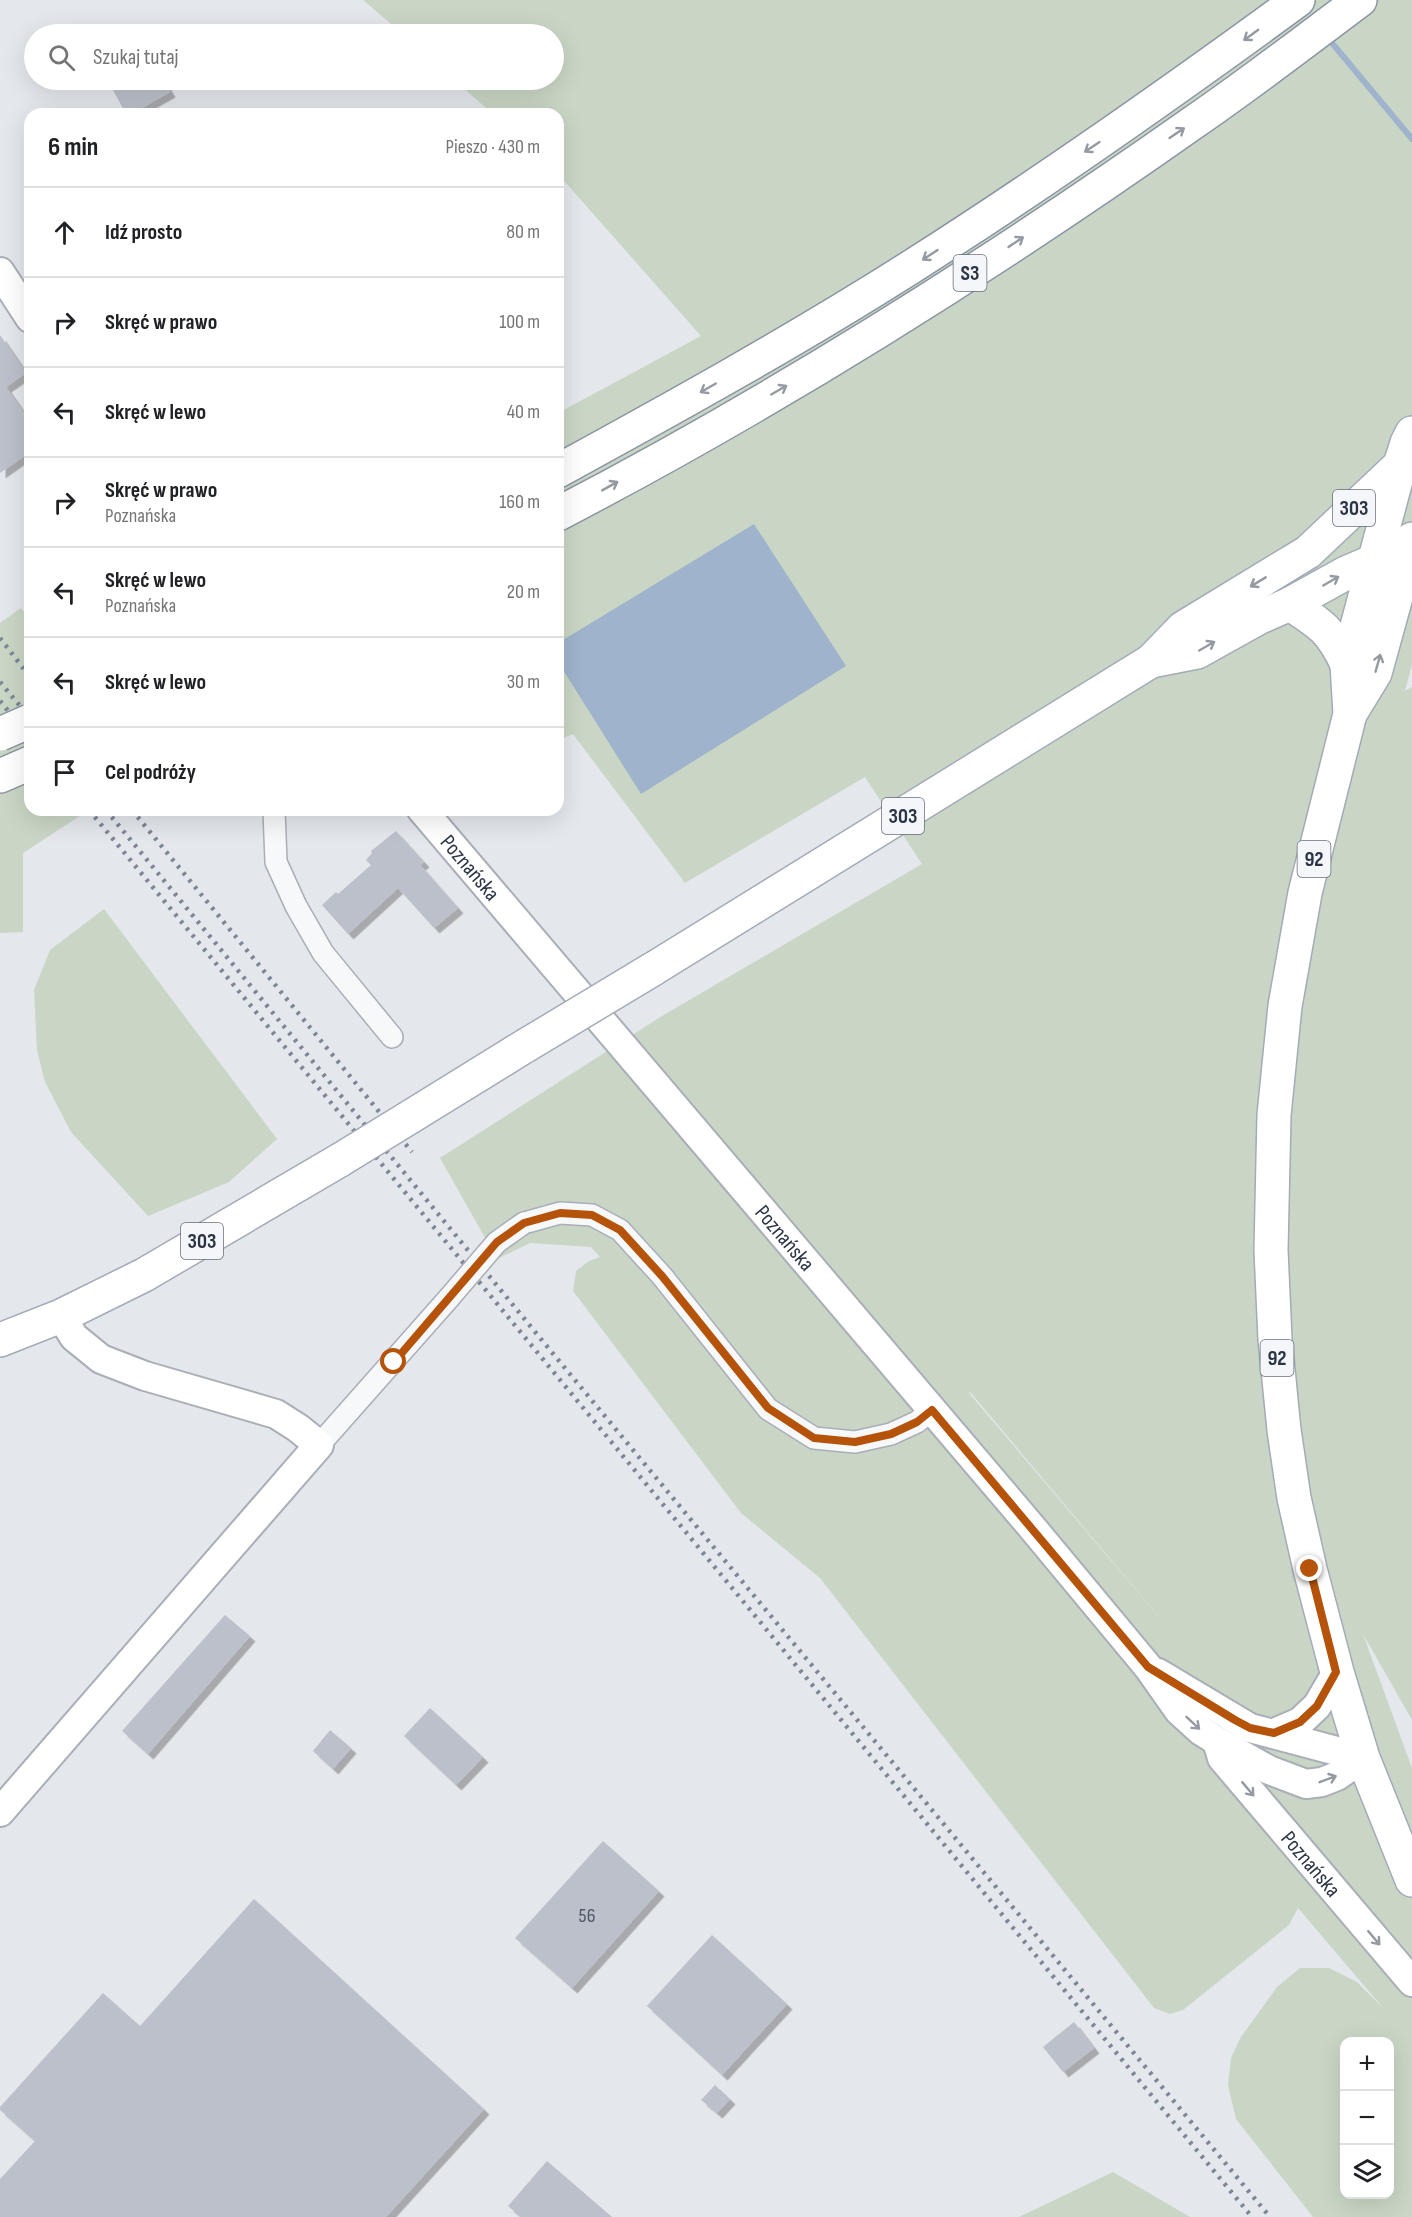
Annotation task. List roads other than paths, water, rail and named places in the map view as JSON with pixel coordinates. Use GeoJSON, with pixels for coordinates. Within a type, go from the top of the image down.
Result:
{"type":"FeatureCollection","features":[{"type":"Feature","properties":{"kind":"main road","name":"S3"},"geometry":{"type":"LineString","coordinates":[[564,468],[661,416],[910,268],[1012,202],[1164,98],[1298,0]]}},
{"type":"Feature","properties":{"kind":"main road","name":"S3"},"geometry":{"type":"LineString","coordinates":[[564,511],[678,449],[937,295],[1195,122],[1360,0]]}},
{"type":"Feature","properties":{"kind":"main road","name":"92"},"geometry":{"type":"LineString","coordinates":[[1412,433],[1400,465],[1397,556],[1375,673],[1350,714],[1305,893],[1285,1006],[1274,1115],[1271,1250],[1275,1339],[1284,1430],[1294,1498],[1307,1559],[1336,1672],[1363,1758],[1412,1880]]}},
{"type":"Feature","properties":{"kind":"main road","name":"303"},"geometry":{"type":"LineString","coordinates":[[61,1316],[144,1275],[340,1160],[1151,662],[1183,628],[1308,552],[1400,465]]}},
{"type":"Feature","properties":{"kind":"main road","name":"303"},"geometry":{"type":"LineString","coordinates":[[1308,552],[1335,545],[1397,556]]}},
{"type":"Feature","properties":{"kind":"main road","name":"92"},"geometry":{"type":"LineString","coordinates":[[1350,714],[1347,664],[1397,556]]}},
{"type":"Feature","properties":{"kind":"main road","name":"303"},"geometry":{"type":"LineString","coordinates":[[1151,662],[1197,652],[1346,573],[1397,556]]}},
{"type":"Feature","properties":{"kind":"main road"},"geometry":{"type":"LineString","coordinates":[[1290,604],[1321,624],[1336,640],[1347,664]]}},
{"type":"Feature","properties":{"kind":"main road"},"geometry":{"type":"LineString","coordinates":[[0,734],[24,724]]}},
{"type":"Feature","properties":{"kind":"main road"},"geometry":{"type":"LineString","coordinates":[[0,776],[24,766]]}},
{"type":"Feature","properties":{"kind":"main road"},"geometry":{"type":"LineString","coordinates":[[0,1340],[61,1316]]}},
{"type":"Feature","properties":{"kind":"street"},"geometry":{"type":"LineString","coordinates":[[0,272],[24,309]]}},
{"type":"Feature","properties":{"kind":"street"},"geometry":{"type":"LineString","coordinates":[[274,816],[276,862],[296,906],[323,953],[392,1037]]}},
{"type":"Feature","properties":{"kind":"street","name":"Poznańska"},"geometry":{"type":"LineString","coordinates":[[427,816],[932,1410],[1148,1667],[1179,1710],[1217,1741],[1269,1770],[1306,1784],[1322,1782],[1337,1776],[1363,1758]]}},
{"type":"Feature","properties":{"kind":"street"},"geometry":{"type":"LineString","coordinates":[[0,1812],[497,1242],[524,1223],[560,1213],[592,1215],[620,1230],[662,1276],[768,1408],[814,1438],[855,1442],[891,1434],[917,1422],[932,1410]]}},
{"type":"Feature","properties":{"kind":"street"},"geometry":{"type":"LineString","coordinates":[[61,1316],[74,1337],[101,1359],[145,1376],[276,1414],[319,1445]]}},
{"type":"Feature","properties":{"kind":"street","name":"Poznańska"},"geometry":{"type":"LineString","coordinates":[[1148,1667],[1250,1728],[1363,1758]]}},
{"type":"Feature","properties":{"kind":"street"},"geometry":{"type":"LineString","coordinates":[[1274,1733],[1300,1722],[1309,1714],[1317,1706],[1336,1672]]}},
{"type":"Feature","properties":{"kind":"street","name":"Poznańska"},"geometry":{"type":"LineString","coordinates":[[1217,1741],[1222,1758],[1412,1982]]}},
{"type":"Feature","properties":{"kind":"water"},"geometry":{"type":"Polygon","coordinates":[[[754,524],[846,666],[641,794],[564,672],[564,639],[754,524]]]}},
{"type":"Feature","properties":{"kind":"waterway"},"geometry":{"type":"LineString","coordinates":[[1327,37],[1412,139]]}},
{"type":"Feature","properties":{"kind":"railway"},"geometry":{"type":"LineString","coordinates":[[0,638],[24,669]]}},
{"type":"Feature","properties":{"kind":"railway"},"geometry":{"type":"LineString","coordinates":[[0,682],[24,711]]}},
{"type":"Feature","properties":{"kind":"railway"},"geometry":{"type":"LineString","coordinates":[[0,701],[24,730]]}},
{"type":"Feature","properties":{"kind":"railway"},"geometry":{"type":"LineString","coordinates":[[94,816],[1252,2217]]}},
{"type":"Feature","properties":{"kind":"railway"},"geometry":{"type":"LineString","coordinates":[[111,816],[550,1350],[1270,2217]]}},
{"type":"Feature","properties":{"kind":"railway"},"geometry":{"type":"LineString","coordinates":[[137,816],[412,1152]]}}]}
